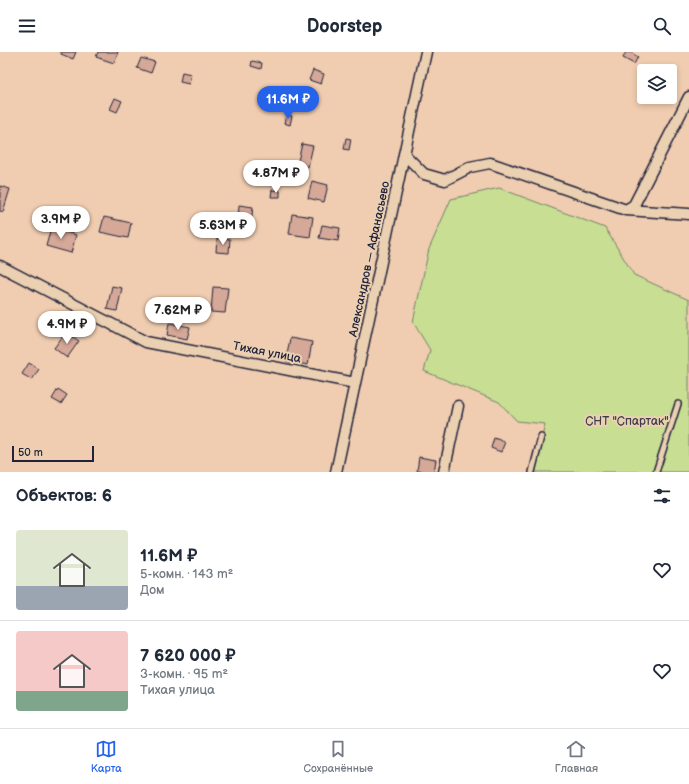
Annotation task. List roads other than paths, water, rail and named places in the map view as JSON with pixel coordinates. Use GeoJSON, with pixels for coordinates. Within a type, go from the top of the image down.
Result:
{"type":"FeatureCollection","features":[{"type":"Feature","properties":{"kind":"street","name":"Александров — Афанасьево"},"geometry":{"type":"LineString","coordinates":[[336,472],[426,52]]}},
{"type":"Feature","properties":{"kind":"street"},"geometry":{"type":"LineString","coordinates":[[626,210],[634,205],[689,97]]}},
{"type":"Feature","properties":{"kind":"street"},"geometry":{"type":"LineString","coordinates":[[404,154],[424,174],[445,180],[470,167],[490,163],[626,210],[689,214]]}},
{"type":"Feature","properties":{"kind":"street","name":"Тихая улица"},"geometry":{"type":"LineString","coordinates":[[0,266],[146,342],[356,383]]}},
{"type":"Feature","properties":{"kind":"street"},"geometry":{"type":"LineString","coordinates":[[444,472],[458,406]]}},
{"type":"Feature","properties":{"kind":"lane"},"geometry":{"type":"LineString","coordinates":[[656,472],[678,404]]}},
{"type":"Feature","properties":{"kind":"lane"},"geometry":{"type":"LineString","coordinates":[[532,472],[541,437]]}},
{"type":"Feature","properties":{"kind":"park label","name":"СНТ \"Спартак\""},"geometry":{"type":"Point","coordinates":[627,421]}}]}
